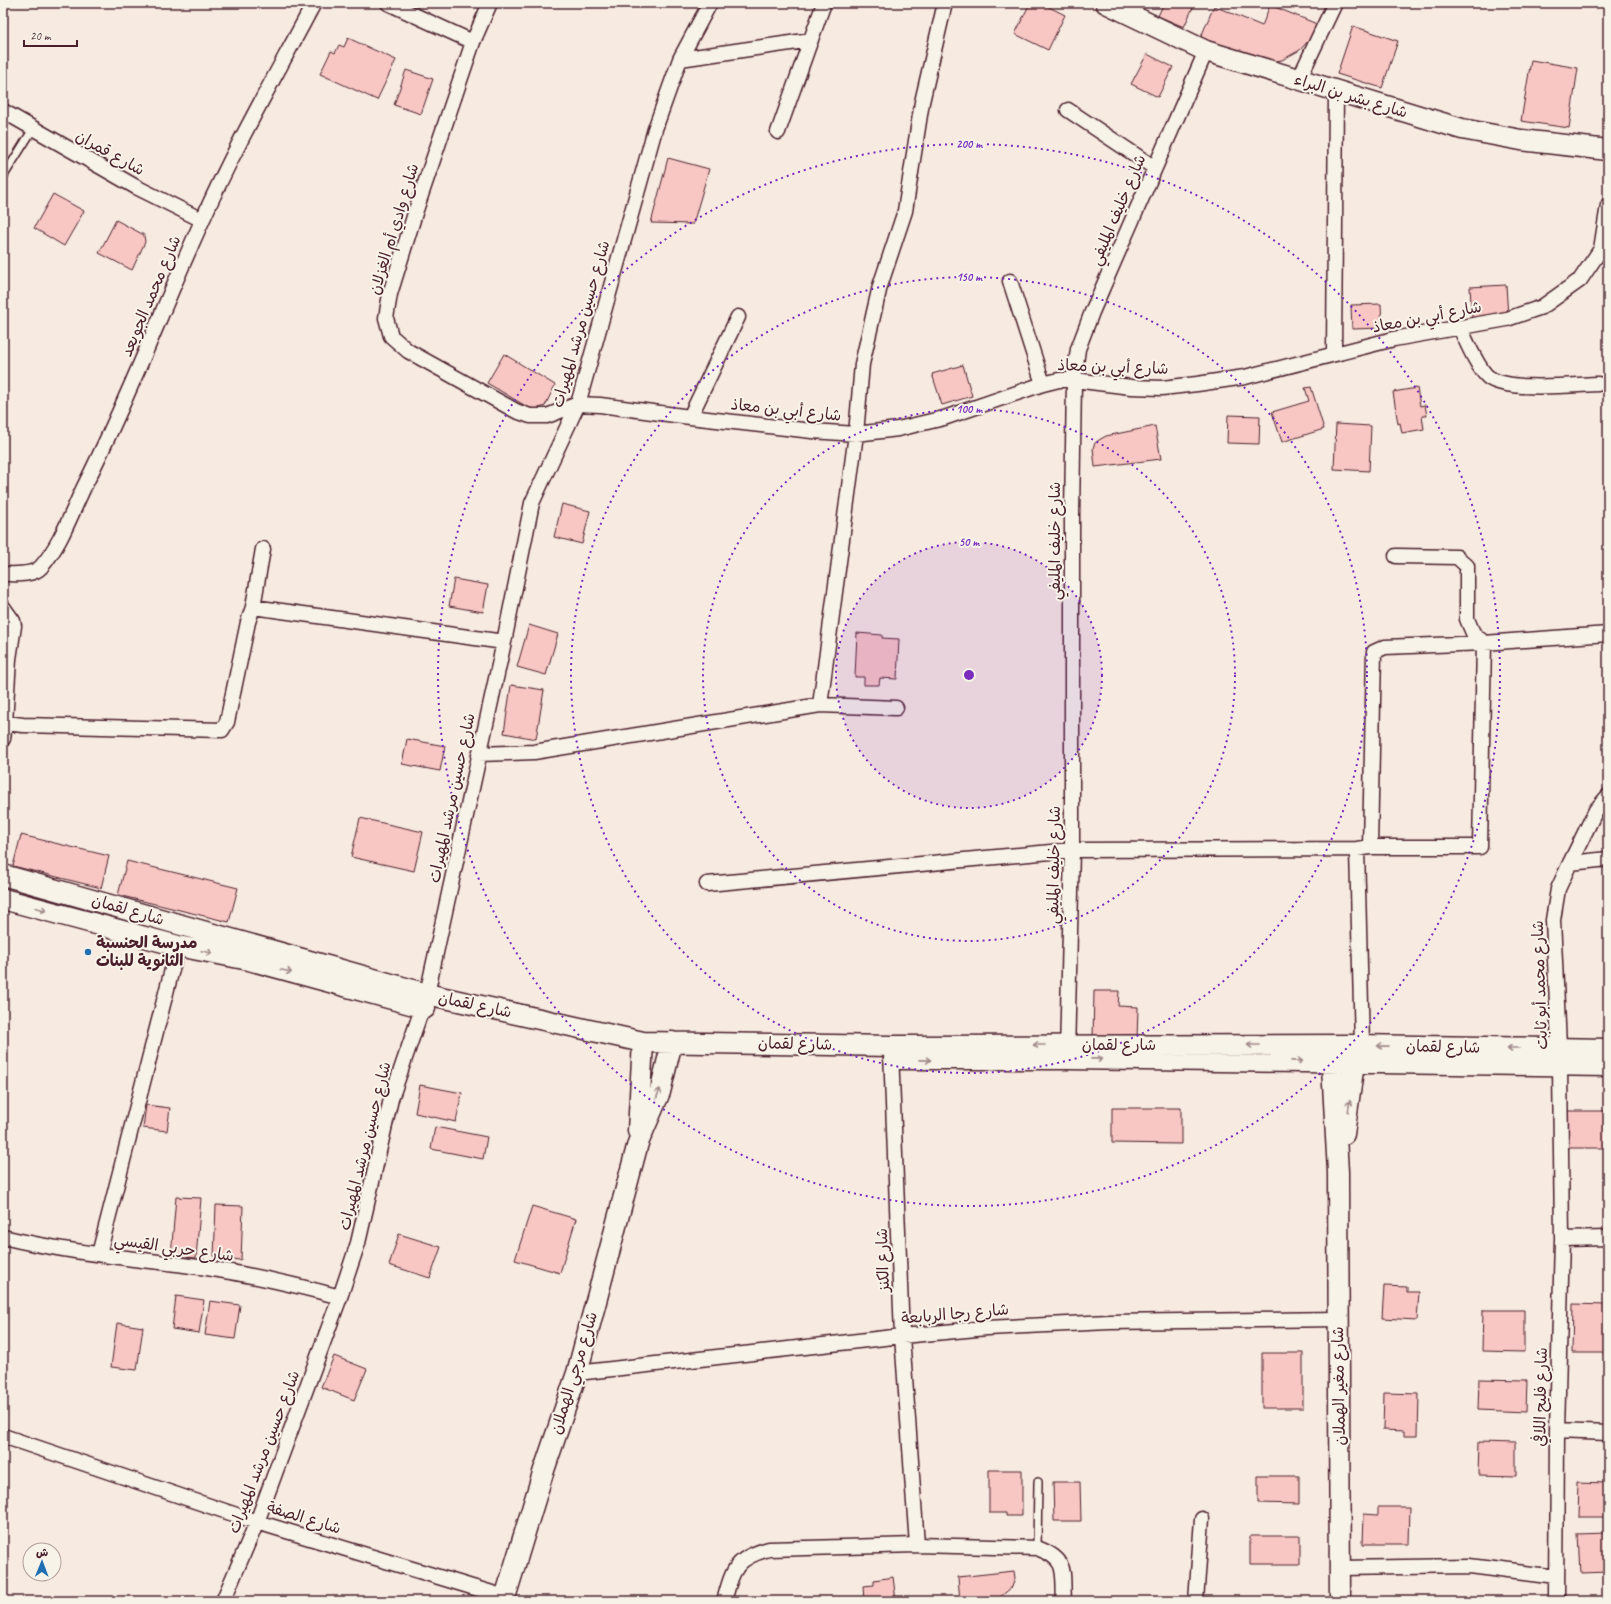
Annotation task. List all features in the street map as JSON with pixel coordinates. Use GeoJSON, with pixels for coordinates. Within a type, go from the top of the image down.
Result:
{"type":"FeatureCollection","features":[{"type":"Feature","properties":{"kind":"street","name":"شارع محمد الجويعد"},"geometry":{"type":"LineString","coordinates":[[3,574],[22,575],[40,569],[54,550],[97,461],[161,318],[202,220],[230,161],[314,3]]}},
{"type":"Feature","properties":{"kind":"street"},"geometry":{"type":"LineString","coordinates":[[388,3],[473,42]]}},
{"type":"Feature","properties":{"kind":"street","name":"شارع وادي أم الغزلان"},"geometry":{"type":"LineString","coordinates":[[490,3],[473,42],[416,210],[390,294],[386,318],[391,336],[408,351],[516,411],[530,416],[547,416],[578,404]]}},
{"type":"Feature","properties":{"kind":"street","name":"شارع حسين مرشد المهيرات"},"geometry":{"type":"LineString","coordinates":[[223,1601],[257,1522],[340,1297],[358,1243],[391,1099],[425,1001],[504,642],[532,503],[578,404],[655,129],[680,58],[710,3]]}},
{"type":"Feature","properties":{"kind":"street"},"geometry":{"type":"LineString","coordinates":[[778,132],[824,3]]}},
{"type":"Feature","properties":{"kind":"street"},"geometry":{"type":"LineString","coordinates":[[820,705],[856,434],[862,364],[880,286],[905,211],[922,102],[945,3]]}},
{"type":"Feature","properties":{"kind":"street","name":"شارع بشر بن البراء"},"geometry":{"type":"LineString","coordinates":[[1106,3],[1206,51],[1462,129],[1521,140],[1608,150]]}},
{"type":"Feature","properties":{"kind":"street"},"geometry":{"type":"LineString","coordinates":[[1299,79],[1335,3]]}},
{"type":"Feature","properties":{"kind":"street"},"geometry":{"type":"LineString","coordinates":[[680,58],[811,40]]}},
{"type":"Feature","properties":{"kind":"street","name":"شارع خليف المليفي"},"geometry":{"type":"LineString","coordinates":[[1067,1052],[1072,850],[1072,516],[1074,380],[1078,349],[1206,51]]}},
{"type":"Feature","properties":{"kind":"street"},"geometry":{"type":"LineString","coordinates":[[1334,354],[1336,91]]}},
{"type":"Feature","properties":{"kind":"street"},"geometry":{"type":"LineString","coordinates":[[1068,110],[1155,168]]}},
{"type":"Feature","properties":{"kind":"street","name":"شارع قمران"},"geometry":{"type":"LineString","coordinates":[[3,111],[32,129],[136,187],[202,220]]}},
{"type":"Feature","properties":{"kind":"street","name":"شارع أبي بن معاذ"},"geometry":{"type":"LineString","coordinates":[[578,404],[600,405],[812,431],[856,434],[898,429],[944,418],[1042,384],[1059,380],[1074,380],[1131,387],[1162,388],[1245,377],[1394,339],[1507,319],[1542,307],[1580,280],[1601,249],[1608,205]]}},
{"type":"Feature","properties":{"kind":"street"},"geometry":{"type":"LineString","coordinates":[[1010,281],[1042,384]]}},
{"type":"Feature","properties":{"kind":"street"},"geometry":{"type":"LineString","coordinates":[[690,417],[738,317]]}},
{"type":"Feature","properties":{"kind":"street"},"geometry":{"type":"LineString","coordinates":[[1460,328],[1478,364],[1487,376],[1497,382],[1517,386],[1598,384]]}},
{"type":"Feature","properties":{"kind":"street"},"geometry":{"type":"LineString","coordinates":[[5,723],[23,725],[222,730],[227,722],[248,622],[253,607],[263,549]]}},
{"type":"Feature","properties":{"kind":"street"},"geometry":{"type":"LineString","coordinates":[[708,884],[1072,850],[1480,847],[1484,643],[1473,633],[1467,619],[1467,566],[1457,557],[1396,556]]}},
{"type":"Feature","properties":{"kind":"street"},"geometry":{"type":"LineString","coordinates":[[3,607],[13,621],[14,626],[9,658],[3,739]]}},
{"type":"Feature","properties":{"kind":"street"},"geometry":{"type":"LineString","coordinates":[[253,607],[504,642]]}},
{"type":"Feature","properties":{"kind":"street"},"geometry":{"type":"LineString","coordinates":[[1357,1051],[1364,848],[1374,652],[1385,648],[1484,643],[1608,634]]}},
{"type":"Feature","properties":{"kind":"street"},"geometry":{"type":"LineString","coordinates":[[479,754],[534,752],[820,705],[896,708]]}},
{"type":"Feature","properties":{"kind":"street","name":"شارع محمد أبو ثابت"},"geometry":{"type":"LineString","coordinates":[[1562,1239],[1559,1058],[1553,920],[1558,889],[1596,810],[1608,796]]}},
{"type":"Feature","properties":{"kind":"street"},"geometry":{"type":"LineString","coordinates":[[1570,863],[1608,859]]}},
{"type":"Feature","properties":{"kind":"street","name":"شارع لقمان"},"geometry":{"type":"LineString","coordinates":[[3,875],[425,1001]]}},
{"type":"Feature","properties":{"kind":"street","name":"شارع لقمان"},"geometry":{"type":"LineString","coordinates":[[3,899],[178,946],[249,960],[425,1001],[642,1047],[891,1053],[1067,1052],[1331,1054],[1357,1051],[1559,1058],[1608,1066]]}},
{"type":"Feature","properties":{"kind":"street"},"geometry":{"type":"LineString","coordinates":[[99,1254],[178,946]]}},
{"type":"Feature","properties":{"kind":"street","name":"شارع مرجي الهملان"},"geometry":{"type":"LineString","coordinates":[[638,1143],[642,1047]]}},
{"type":"Feature","properties":{"kind":"street","name":"شارع مرجي الهملان"},"geometry":{"type":"LineString","coordinates":[[504,1599],[543,1473],[577,1373],[638,1143],[660,1092],[670,1048]]}},
{"type":"Feature","properties":{"kind":"street","name":"شارع لقمان"},"geometry":{"type":"LineString","coordinates":[[1559,1058],[1608,1049]]}},
{"type":"Feature","properties":{"kind":"street","name":"شارع مغير الهملان"},"geometry":{"type":"LineString","coordinates":[[1338,1172],[1357,1051]]}},
{"type":"Feature","properties":{"kind":"street","name":"شارع الكنز"},"geometry":{"type":"LineString","coordinates":[[891,1053],[902,1336],[917,1545]]}},
{"type":"Feature","properties":{"kind":"street","name":"شارع مغير الهملان"},"geometry":{"type":"LineString","coordinates":[[1331,1054],[1338,1172],[1340,1601]]}},
{"type":"Feature","properties":{"kind":"street","name":"شارع حربي القيسي"},"geometry":{"type":"LineString","coordinates":[[3,1236],[99,1254],[223,1271],[289,1283],[340,1297]]}},
{"type":"Feature","properties":{"kind":"street"},"geometry":{"type":"LineString","coordinates":[[1562,1239],[1608,1238]]}},
{"type":"Feature","properties":{"kind":"street","name":"شارع فليح اللافي"},"geometry":{"type":"LineString","coordinates":[[1556,1601],[1557,1431],[1562,1239]]}},
{"type":"Feature","properties":{"kind":"street","name":"شارع رجا الربابعة"},"geometry":{"type":"LineString","coordinates":[[577,1373],[902,1336],[987,1328],[1109,1322],[1338,1319]]}},
{"type":"Feature","properties":{"kind":"street"},"geometry":{"type":"LineString","coordinates":[[1557,1431],[1608,1433]]}},
{"type":"Feature","properties":{"kind":"street","name":"شارع الصفة"},"geometry":{"type":"LineString","coordinates":[[3,1436],[257,1522],[504,1599]]}},
{"type":"Feature","properties":{"kind":"street"},"geometry":{"type":"LineString","coordinates":[[1196,1601],[1202,1519]]}},
{"type":"Feature","properties":{"kind":"street"},"geometry":{"type":"LineString","coordinates":[[724,1601],[732,1575],[738,1564],[745,1558],[756,1553],[770,1549],[917,1545],[1036,1548],[1051,1555],[1058,1560],[1062,1566],[1064,1601]]}},
{"type":"Feature","properties":{"kind":"street"},"geometry":{"type":"LineString","coordinates":[[1340,1568],[1469,1566],[1556,1577]]}},
{"type":"Feature","properties":{"kind":"lane"},"geometry":{"type":"LineString","coordinates":[[3,178],[32,129]]}},
{"type":"Feature","properties":{"kind":"lane"},"geometry":{"type":"LineString","coordinates":[[1036,1548],[1038,1482]]}},
{"type":"Feature","properties":{"kind":"building"},"geometry":{"type":"Polygon","coordinates":[[[1030,3],[1041,3],[1065,15],[1048,50],[1015,34],[1030,3]]]}},
{"type":"Feature","properties":{"kind":"building"},"geometry":{"type":"Polygon","coordinates":[[[1164,3],[1195,3],[1184,27],[1158,16],[1164,3]]]}},
{"type":"Feature","properties":{"kind":"building"},"geometry":{"type":"Polygon","coordinates":[[[1270,5],[1317,24],[1310,39],[1300,50],[1282,60],[1265,63],[1200,39],[1214,6],[1262,26],[1270,5]]]}},
{"type":"Feature","properties":{"kind":"building"},"geometry":{"type":"Polygon","coordinates":[[[1353,26],[1398,41],[1382,88],[1337,74],[1353,26]]]}},
{"type":"Feature","properties":{"kind":"building"},"geometry":{"type":"Polygon","coordinates":[[[348,38],[396,60],[377,100],[320,74],[331,51],[335,53],[339,45],[344,47],[348,38]]]}},
{"type":"Feature","properties":{"kind":"building"},"geometry":{"type":"Polygon","coordinates":[[[1147,54],[1173,67],[1158,97],[1131,84],[1147,54]]]}},
{"type":"Feature","properties":{"kind":"building"},"geometry":{"type":"Polygon","coordinates":[[[1531,60],[1578,68],[1569,128],[1521,121],[1531,60]]]}},
{"type":"Feature","properties":{"kind":"building"},"geometry":{"type":"Polygon","coordinates":[[[406,70],[433,79],[421,114],[394,105],[406,70]]]}},
{"type":"Feature","properties":{"kind":"building"},"geometry":{"type":"Polygon","coordinates":[[[668,158],[709,169],[693,224],[651,223],[668,158]]]}},
{"type":"Feature","properties":{"kind":"building"},"geometry":{"type":"Polygon","coordinates":[[[53,194],[84,211],[64,246],[34,228],[53,194]]]}},
{"type":"Feature","properties":{"kind":"building"},"geometry":{"type":"Polygon","coordinates":[[[116,220],[144,235],[145,242],[132,270],[99,253],[116,220]]]}},
{"type":"Feature","properties":{"kind":"building"},"geometry":{"type":"Polygon","coordinates":[[[1506,285],[1508,317],[1472,319],[1470,287],[1506,285]]]}},
{"type":"Feature","properties":{"kind":"building"},"geometry":{"type":"Polygon","coordinates":[[[1381,304],[1382,328],[1352,329],[1351,305],[1381,304]]]}},
{"type":"Feature","properties":{"kind":"building"},"geometry":{"type":"Polygon","coordinates":[[[504,354],[555,385],[545,406],[537,409],[529,408],[487,383],[504,354]]]}},
{"type":"Feature","properties":{"kind":"building"},"geometry":{"type":"Polygon","coordinates":[[[963,365],[972,396],[942,405],[932,374],[963,365]]]}},
{"type":"Feature","properties":{"kind":"building"},"geometry":{"type":"Polygon","coordinates":[[[1311,387],[1324,429],[1282,442],[1272,412],[1309,401],[1305,388],[1311,387]]]}},
{"type":"Feature","properties":{"kind":"building"},"geometry":{"type":"Polygon","coordinates":[[[1417,388],[1420,406],[1425,405],[1427,416],[1422,416],[1424,429],[1402,433],[1400,423],[1398,424],[1393,392],[1417,388]]]}},
{"type":"Feature","properties":{"kind":"building"},"geometry":{"type":"Polygon","coordinates":[[[1228,415],[1260,416],[1259,444],[1227,443],[1228,415]]]}},
{"type":"Feature","properties":{"kind":"building"},"geometry":{"type":"Polygon","coordinates":[[[1336,424],[1371,426],[1369,471],[1334,469],[1336,424]]]}},
{"type":"Feature","properties":{"kind":"building"},"geometry":{"type":"Polygon","coordinates":[[[1155,426],[1161,459],[1095,467],[1093,448],[1095,443],[1099,440],[1106,436],[1155,426]]]}},
{"type":"Feature","properties":{"kind":"building"},"geometry":{"type":"Polygon","coordinates":[[[562,504],[590,511],[582,544],[554,537],[562,504]]]}},
{"type":"Feature","properties":{"kind":"building"},"geometry":{"type":"Polygon","coordinates":[[[454,579],[488,585],[483,612],[449,606],[454,579]]]}},
{"type":"Feature","properties":{"kind":"building"},"geometry":{"type":"Polygon","coordinates":[[[529,625],[558,634],[546,675],[517,667],[529,625]]]}},
{"type":"Feature","properties":{"kind":"building"},"geometry":{"type":"Polygon","coordinates":[[[857,633],[882,635],[882,638],[899,639],[897,679],[880,678],[879,685],[864,685],[864,677],[855,677],[857,633]]]}},
{"type":"Feature","properties":{"kind":"building"},"geometry":{"type":"Polygon","coordinates":[[[511,685],[544,690],[536,739],[504,733],[511,685]]]}},
{"type":"Feature","properties":{"kind":"building"},"geometry":{"type":"Polygon","coordinates":[[[407,739],[445,746],[440,771],[402,764],[407,739]]]}},
{"type":"Feature","properties":{"kind":"building"},"geometry":{"type":"Polygon","coordinates":[[[360,818],[423,832],[414,871],[351,857],[360,818]]]}},
{"type":"Feature","properties":{"kind":"building"},"geometry":{"type":"Polygon","coordinates":[[[21,835],[109,856],[101,888],[13,866],[21,835]]]}},
{"type":"Feature","properties":{"kind":"building"},"geometry":{"type":"Polygon","coordinates":[[[127,861],[238,888],[229,922],[118,895],[127,861]]]}},
{"type":"Feature","properties":{"kind":"building"},"geometry":{"type":"Polygon","coordinates":[[[1094,991],[1119,991],[1118,1006],[1138,1007],[1137,1040],[1093,1039],[1094,991]]]}},
{"type":"Feature","properties":{"kind":"building"},"geometry":{"type":"Polygon","coordinates":[[[420,1085],[462,1093],[456,1122],[415,1113],[420,1085]]]}},
{"type":"Feature","properties":{"kind":"building"},"geometry":{"type":"Polygon","coordinates":[[[146,1105],[170,1108],[167,1131],[143,1128],[146,1105]]]}},
{"type":"Feature","properties":{"kind":"building"},"geometry":{"type":"Polygon","coordinates":[[[1112,1108],[1181,1108],[1181,1144],[1112,1143],[1112,1108]]]}},
{"type":"Feature","properties":{"kind":"building"},"geometry":{"type":"Polygon","coordinates":[[[1565,1111],[1608,1111],[1608,1148],[1564,1148],[1565,1111]]]}},
{"type":"Feature","properties":{"kind":"building"},"geometry":{"type":"Polygon","coordinates":[[[435,1127],[487,1137],[483,1159],[431,1149],[435,1127]]]}},
{"type":"Feature","properties":{"kind":"building"},"geometry":{"type":"Polygon","coordinates":[[[176,1197],[201,1198],[196,1258],[171,1256],[176,1197]]]}},
{"type":"Feature","properties":{"kind":"building"},"geometry":{"type":"Polygon","coordinates":[[[216,1205],[243,1206],[241,1260],[214,1258],[216,1205]]]}},
{"type":"Feature","properties":{"kind":"building"},"geometry":{"type":"Polygon","coordinates":[[[532,1206],[576,1219],[560,1273],[515,1260],[532,1206]]]}},
{"type":"Feature","properties":{"kind":"building"},"geometry":{"type":"Polygon","coordinates":[[[399,1234],[441,1247],[430,1278],[389,1265],[399,1234]]]}},
{"type":"Feature","properties":{"kind":"building"},"geometry":{"type":"Polygon","coordinates":[[[1384,1286],[1407,1287],[1407,1292],[1419,1292],[1417,1320],[1382,1318],[1384,1286]]]}},
{"type":"Feature","properties":{"kind":"building"},"geometry":{"type":"Polygon","coordinates":[[[176,1296],[204,1300],[199,1333],[172,1329],[176,1296]]]}},
{"type":"Feature","properties":{"kind":"building"},"geometry":{"type":"Polygon","coordinates":[[[210,1301],[240,1305],[235,1339],[205,1335],[210,1301]]]}},
{"type":"Feature","properties":{"kind":"building"},"geometry":{"type":"Polygon","coordinates":[[[1573,1304],[1606,1305],[1605,1353],[1572,1353],[1573,1304]]]}},
{"type":"Feature","properties":{"kind":"building"},"geometry":{"type":"Polygon","coordinates":[[[1483,1310],[1524,1310],[1524,1352],[1482,1351],[1483,1310]]]}},
{"type":"Feature","properties":{"kind":"building"},"geometry":{"type":"Polygon","coordinates":[[[117,1323],[143,1327],[137,1370],[111,1367],[117,1323]]]}},
{"type":"Feature","properties":{"kind":"building"},"geometry":{"type":"Polygon","coordinates":[[[1262,1353],[1303,1353],[1303,1408],[1262,1408],[1262,1353]]]}},
{"type":"Feature","properties":{"kind":"building"},"geometry":{"type":"Polygon","coordinates":[[[334,1356],[367,1369],[354,1400],[321,1387],[334,1356]]]}},
{"type":"Feature","properties":{"kind":"building"},"geometry":{"type":"Polygon","coordinates":[[[1479,1379],[1527,1380],[1526,1412],[1478,1410],[1479,1379]]]}},
{"type":"Feature","properties":{"kind":"building"},"geometry":{"type":"Polygon","coordinates":[[[1384,1393],[1419,1394],[1418,1436],[1404,1436],[1404,1431],[1383,1430],[1384,1393]]]}},
{"type":"Feature","properties":{"kind":"building"},"geometry":{"type":"Polygon","coordinates":[[[1479,1442],[1516,1443],[1516,1476],[1478,1475],[1479,1442]]]}},
{"type":"Feature","properties":{"kind":"building"},"geometry":{"type":"Polygon","coordinates":[[[989,1470],[1022,1470],[1022,1516],[1006,1516],[1006,1513],[989,1513],[989,1470]]]}},
{"type":"Feature","properties":{"kind":"building"},"geometry":{"type":"Polygon","coordinates":[[[1258,1476],[1299,1476],[1299,1504],[1258,1503],[1258,1476]]]}},
{"type":"Feature","properties":{"kind":"building"},"geometry":{"type":"Polygon","coordinates":[[[1579,1481],[1608,1482],[1608,1517],[1578,1517],[1579,1481]]]}},
{"type":"Feature","properties":{"kind":"building"},"geometry":{"type":"Polygon","coordinates":[[[1053,1482],[1080,1482],[1081,1521],[1054,1521],[1053,1482]]]}},
{"type":"Feature","properties":{"kind":"building"},"geometry":{"type":"Polygon","coordinates":[[[1378,1507],[1410,1507],[1409,1544],[1363,1544],[1364,1514],[1378,1515],[1378,1507]]]}},
{"type":"Feature","properties":{"kind":"building"},"geometry":{"type":"Polygon","coordinates":[[[1608,1533],[1608,1572],[1581,1573],[1579,1534],[1608,1533]]]}},
{"type":"Feature","properties":{"kind":"building"},"geometry":{"type":"Polygon","coordinates":[[[1250,1536],[1300,1536],[1300,1564],[1250,1564],[1250,1536]]]}},
{"type":"Feature","properties":{"kind":"building"},"geometry":{"type":"Polygon","coordinates":[[[1014,1571],[1015,1578],[1012,1587],[999,1598],[999,1601],[960,1601],[958,1577],[1014,1571]]]}},
{"type":"Feature","properties":{"kind":"building"},"geometry":{"type":"Polygon","coordinates":[[[893,1577],[896,1601],[864,1601],[863,1586],[874,1585],[874,1580],[893,1577]]]}},
{"type":"Feature","properties":{"kind":"place","name":"مدرسة الحنسبة الثانوية للبنات"},"geometry":{"type":"Point","coordinates":[88,952]}}]}
